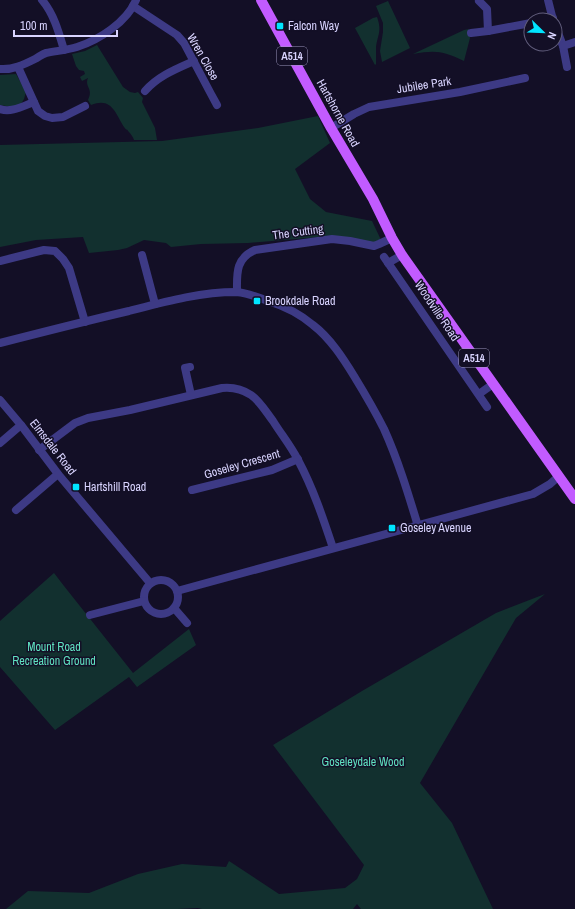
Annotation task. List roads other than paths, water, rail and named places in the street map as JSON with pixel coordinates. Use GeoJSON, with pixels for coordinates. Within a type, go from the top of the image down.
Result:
{"type":"FeatureCollection","features":[{"type":"Feature","properties":{"kind":"main road","name":"Hartshorne Road"},"geometry":{"type":"LineString","coordinates":[[261,0],[331,128],[373,199],[392,238]]}},
{"type":"Feature","properties":{"kind":"main road","name":"Woodville Road"},"geometry":{"type":"LineString","coordinates":[[392,238],[402,255],[575,499]]}},
{"type":"Feature","properties":{"kind":"street"},"geometry":{"type":"LineString","coordinates":[[42,0],[47,5],[54,19],[64,50]]}},
{"type":"Feature","properties":{"kind":"street"},"geometry":{"type":"LineString","coordinates":[[548,0],[551,12]]}},
{"type":"Feature","properties":{"kind":"street"},"geometry":{"type":"LineString","coordinates":[[479,1],[487,9],[488,31]]}},
{"type":"Feature","properties":{"kind":"street"},"geometry":{"type":"LineString","coordinates":[[0,69],[8,70],[18,67],[45,54],[78,46],[97,39],[125,17],[135,3]]}},
{"type":"Feature","properties":{"kind":"street","name":"Wren Close"},"geometry":{"type":"LineString","coordinates":[[135,3],[178,35],[184,42],[217,105]]}},
{"type":"Feature","properties":{"kind":"street"},"geometry":{"type":"LineString","coordinates":[[471,32],[488,31],[523,24]]}},
{"type":"Feature","properties":{"kind":"street"},"geometry":{"type":"LineString","coordinates":[[567,67],[563,46],[575,42]]}},
{"type":"Feature","properties":{"kind":"street"},"geometry":{"type":"LineString","coordinates":[[145,91],[152,83],[194,61]]}},
{"type":"Feature","properties":{"kind":"street"},"geometry":{"type":"LineString","coordinates":[[18,67],[38,111],[45,116],[52,118],[63,117],[85,106]]}},
{"type":"Feature","properties":{"kind":"street","name":"Jubilee Park"},"geometry":{"type":"LineString","coordinates":[[331,128],[369,107],[460,92],[525,78]]}},
{"type":"Feature","properties":{"kind":"street","name":"Wren Close"},"geometry":{"type":"LineString","coordinates":[[203,99],[211,94]]}},
{"type":"Feature","properties":{"kind":"street"},"geometry":{"type":"LineString","coordinates":[[0,109],[17,109],[34,102]]}},
{"type":"Feature","properties":{"kind":"street","name":"The Cutting"},"geometry":{"type":"LineString","coordinates":[[237,292],[237,274],[241,262],[255,250],[332,239],[374,246],[392,238]]}},
{"type":"Feature","properties":{"kind":"street"},"geometry":{"type":"LineString","coordinates":[[0,261],[44,250],[55,251],[70,268],[85,322]]}},
{"type":"Feature","properties":{"kind":"street"},"geometry":{"type":"LineString","coordinates":[[142,255],[156,304]]}},
{"type":"Feature","properties":{"kind":"street","name":"Woodville Road"},"geometry":{"type":"LineString","coordinates":[[402,255],[386,260],[487,407]]}},
{"type":"Feature","properties":{"kind":"street"},"geometry":{"type":"LineString","coordinates":[[0,343],[156,304],[204,294],[237,292],[284,307],[314,325],[344,360],[375,411],[384,429],[409,494],[418,526]]}},
{"type":"Feature","properties":{"kind":"street"},"geometry":{"type":"LineString","coordinates":[[190,367],[185,368],[191,396]]}},
{"type":"Feature","properties":{"kind":"street"},"geometry":{"type":"LineString","coordinates":[[479,394],[493,384]]}},
{"type":"Feature","properties":{"kind":"street"},"geometry":{"type":"LineString","coordinates":[[39,450],[75,423],[88,418],[130,410],[228,387],[239,389],[255,398],[298,459],[310,484],[333,548]]}},
{"type":"Feature","properties":{"kind":"street","name":"Elmsdale Road"},"geometry":{"type":"LineString","coordinates":[[0,400],[58,474],[150,583]]}},
{"type":"Feature","properties":{"kind":"street"},"geometry":{"type":"LineString","coordinates":[[0,443],[21,425]]}},
{"type":"Feature","properties":{"kind":"street","name":"Goseley Crescent"},"geometry":{"type":"LineString","coordinates":[[192,490],[272,470],[298,459]]}},
{"type":"Feature","properties":{"kind":"street"},"geometry":{"type":"LineString","coordinates":[[16,510],[58,474]]}},
{"type":"Feature","properties":{"kind":"street"},"geometry":{"type":"LineString","coordinates":[[177,591],[533,494],[550,484],[559,476]]}},
{"type":"Feature","properties":{"kind":"street"},"geometry":{"type":"LineString","coordinates":[[162,579],[169,581],[174,585],[177,591],[178,600],[174,608],[168,613],[160,614],[147,608],[143,594],[145,588],[150,583],[162,579]]}},
{"type":"Feature","properties":{"kind":"street"},"geometry":{"type":"LineString","coordinates":[[90,614],[144,601]]}},
{"type":"Feature","properties":{"kind":"street"},"geometry":{"type":"LineString","coordinates":[[174,608],[187,623]]}},
{"type":"Feature","properties":{"kind":"place","name":"Falcon Way"},"geometry":{"type":"Point","coordinates":[280,26]}},
{"type":"Feature","properties":{"kind":"place","name":"Brookdale Road"},"geometry":{"type":"Point","coordinates":[257,301]}},
{"type":"Feature","properties":{"kind":"place","name":"Hartshill Road"},"geometry":{"type":"Point","coordinates":[76,487]}},
{"type":"Feature","properties":{"kind":"place","name":"Goseley Avenue"},"geometry":{"type":"Point","coordinates":[392,528]}},
{"type":"Feature","properties":{"kind":"park label","name":"Mount Road Recreation Ground"},"geometry":{"type":"Point","coordinates":[54,654]}},
{"type":"Feature","properties":{"kind":"park label","name":"Goseleydale Wood"},"geometry":{"type":"Point","coordinates":[363,762]}}]}
